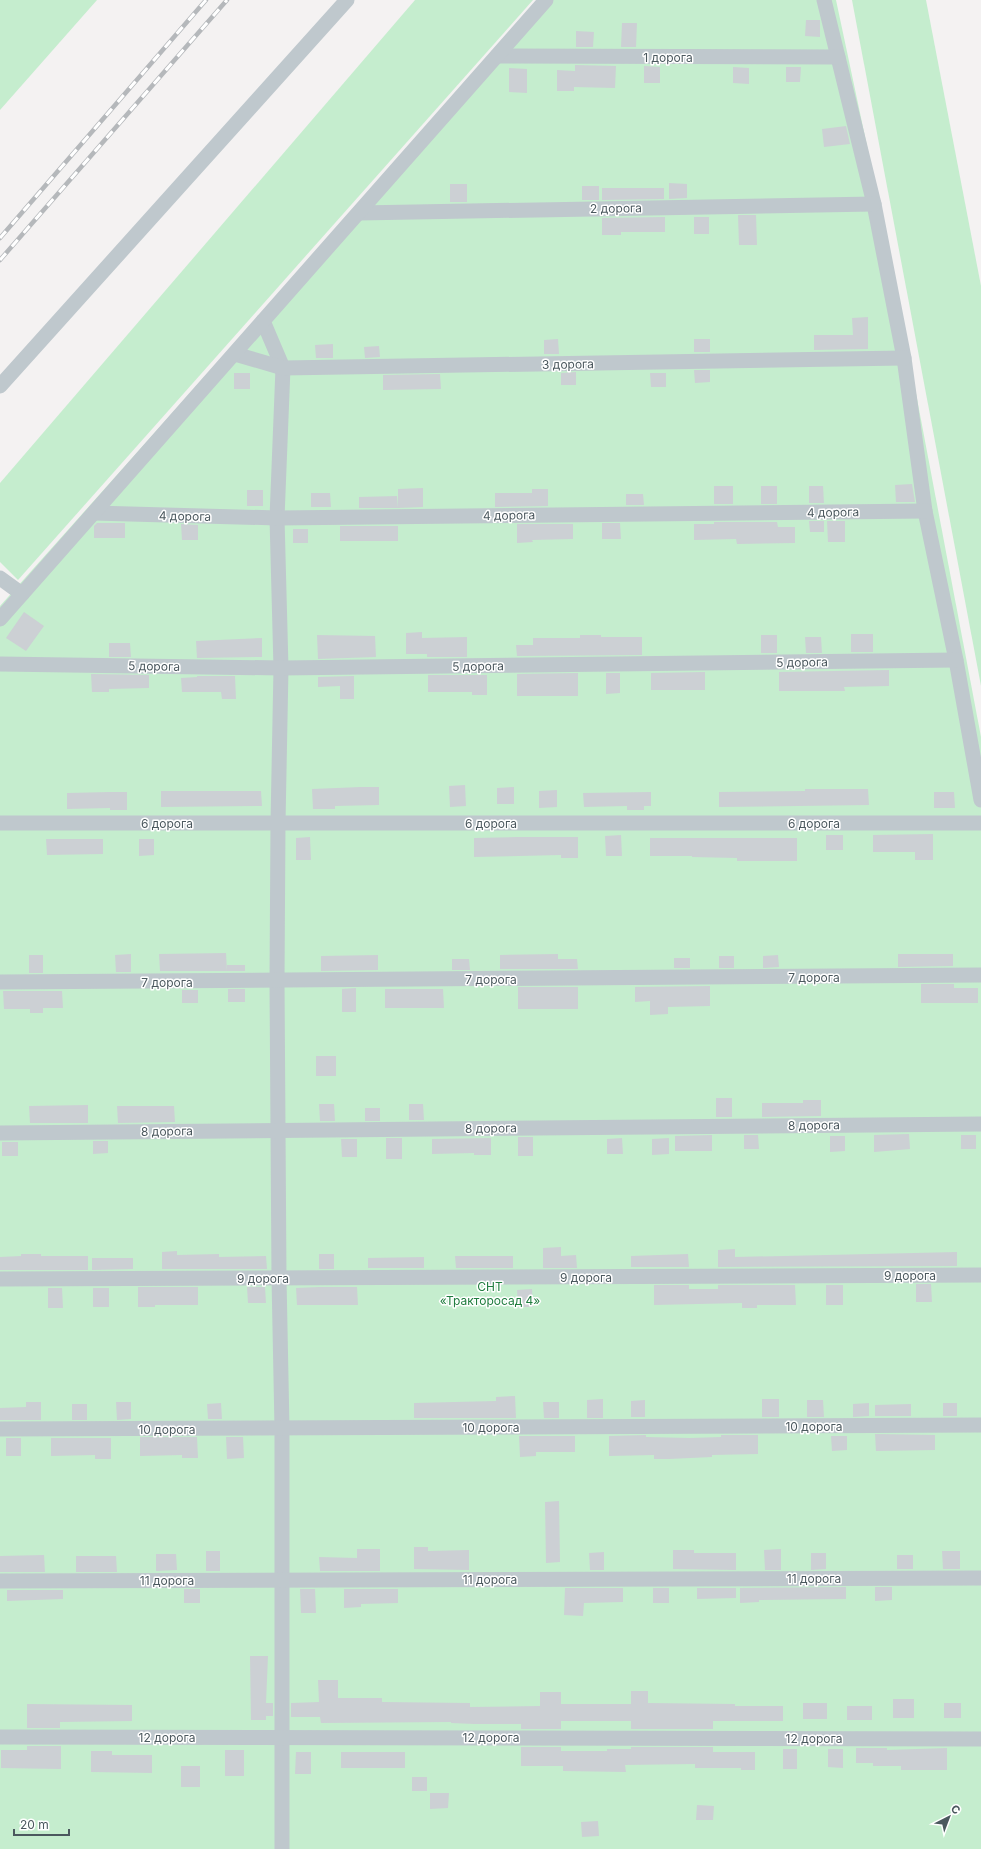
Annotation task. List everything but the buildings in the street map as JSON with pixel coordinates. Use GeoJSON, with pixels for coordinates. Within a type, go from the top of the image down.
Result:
{"type":"FeatureCollection","features":[{"type":"Feature","properties":{"kind":"street"},"geometry":{"type":"LineString","coordinates":[[0,386],[346,0]]}},
{"type":"Feature","properties":{"kind":"street"},"geometry":{"type":"LineString","coordinates":[[0,619],[546,0]]}},
{"type":"Feature","properties":{"kind":"street"},"geometry":{"type":"LineString","coordinates":[[824,0],[874,204],[904,358],[925,511],[956,660],[981,800]]}},
{"type":"Feature","properties":{"kind":"street","name":"1 дорога"},"geometry":{"type":"LineString","coordinates":[[497,56],[838,57]]}},
{"type":"Feature","properties":{"kind":"street","name":"2 дорога"},"geometry":{"type":"LineString","coordinates":[[359,213],[874,204]]}},
{"type":"Feature","properties":{"kind":"street"},"geometry":{"type":"LineString","coordinates":[[263,321],[283,368],[277,518],[281,668],[277,981],[279,1278],[282,1428],[282,1849]]}},
{"type":"Feature","properties":{"kind":"street","name":"3 дорога"},"geometry":{"type":"LineString","coordinates":[[234,354],[283,368],[904,358]]}},
{"type":"Feature","properties":{"kind":"street","name":"4 дорога"},"geometry":{"type":"LineString","coordinates":[[94,513],[277,518],[925,511]]}},
{"type":"Feature","properties":{"kind":"street"},"geometry":{"type":"LineString","coordinates":[[0,578],[22,594]]}},
{"type":"Feature","properties":{"kind":"street","name":"5 дорога"},"geometry":{"type":"LineString","coordinates":[[0,664],[281,668],[956,660]]}},
{"type":"Feature","properties":{"kind":"street","name":"6 дорога"},"geometry":{"type":"LineString","coordinates":[[0,822],[981,823]]}},
{"type":"Feature","properties":{"kind":"street","name":"7 дорога"},"geometry":{"type":"LineString","coordinates":[[0,982],[981,975]]}},
{"type":"Feature","properties":{"kind":"street","name":"8 дорога"},"geometry":{"type":"LineString","coordinates":[[0,1133],[981,1124]]}},
{"type":"Feature","properties":{"kind":"street","name":"9 дорога"},"geometry":{"type":"LineString","coordinates":[[0,1279],[981,1275]]}},
{"type":"Feature","properties":{"kind":"street","name":"10 дорога"},"geometry":{"type":"LineString","coordinates":[[0,1429],[981,1426]]}},
{"type":"Feature","properties":{"kind":"street","name":"11 дорога"},"geometry":{"type":"LineString","coordinates":[[0,1580],[981,1578]]}},
{"type":"Feature","properties":{"kind":"street","name":"12 дорога"},"geometry":{"type":"LineString","coordinates":[[0,1737],[282,1736],[981,1738]]}},
{"type":"Feature","properties":{"kind":"green space"},"geometry":{"type":"Polygon","coordinates":[[[0,0],[97,0],[0,110],[0,0]]]}},
{"type":"Feature","properties":{"kind":"green space"},"geometry":{"type":"Polygon","coordinates":[[[415,0],[533,0],[18,580],[0,562],[0,483],[415,0]]]}},
{"type":"Feature","properties":{"kind":"green space","name":"СНТ «Тракторосад 4»"},"geometry":{"type":"Polygon","coordinates":[[[541,0],[836,0],[887,240],[981,737],[981,1849],[0,1849],[0,606],[541,0]]]}},
{"type":"Feature","properties":{"kind":"green space"},"geometry":{"type":"Polygon","coordinates":[[[852,0],[926,0],[981,286],[981,686],[852,0]]]}},
{"type":"Feature","properties":{"kind":"railway"},"geometry":{"type":"LineString","coordinates":[[0,238],[206,0]]}},
{"type":"Feature","properties":{"kind":"railway"},"geometry":{"type":"LineString","coordinates":[[0,260],[227,0]]}}]}
